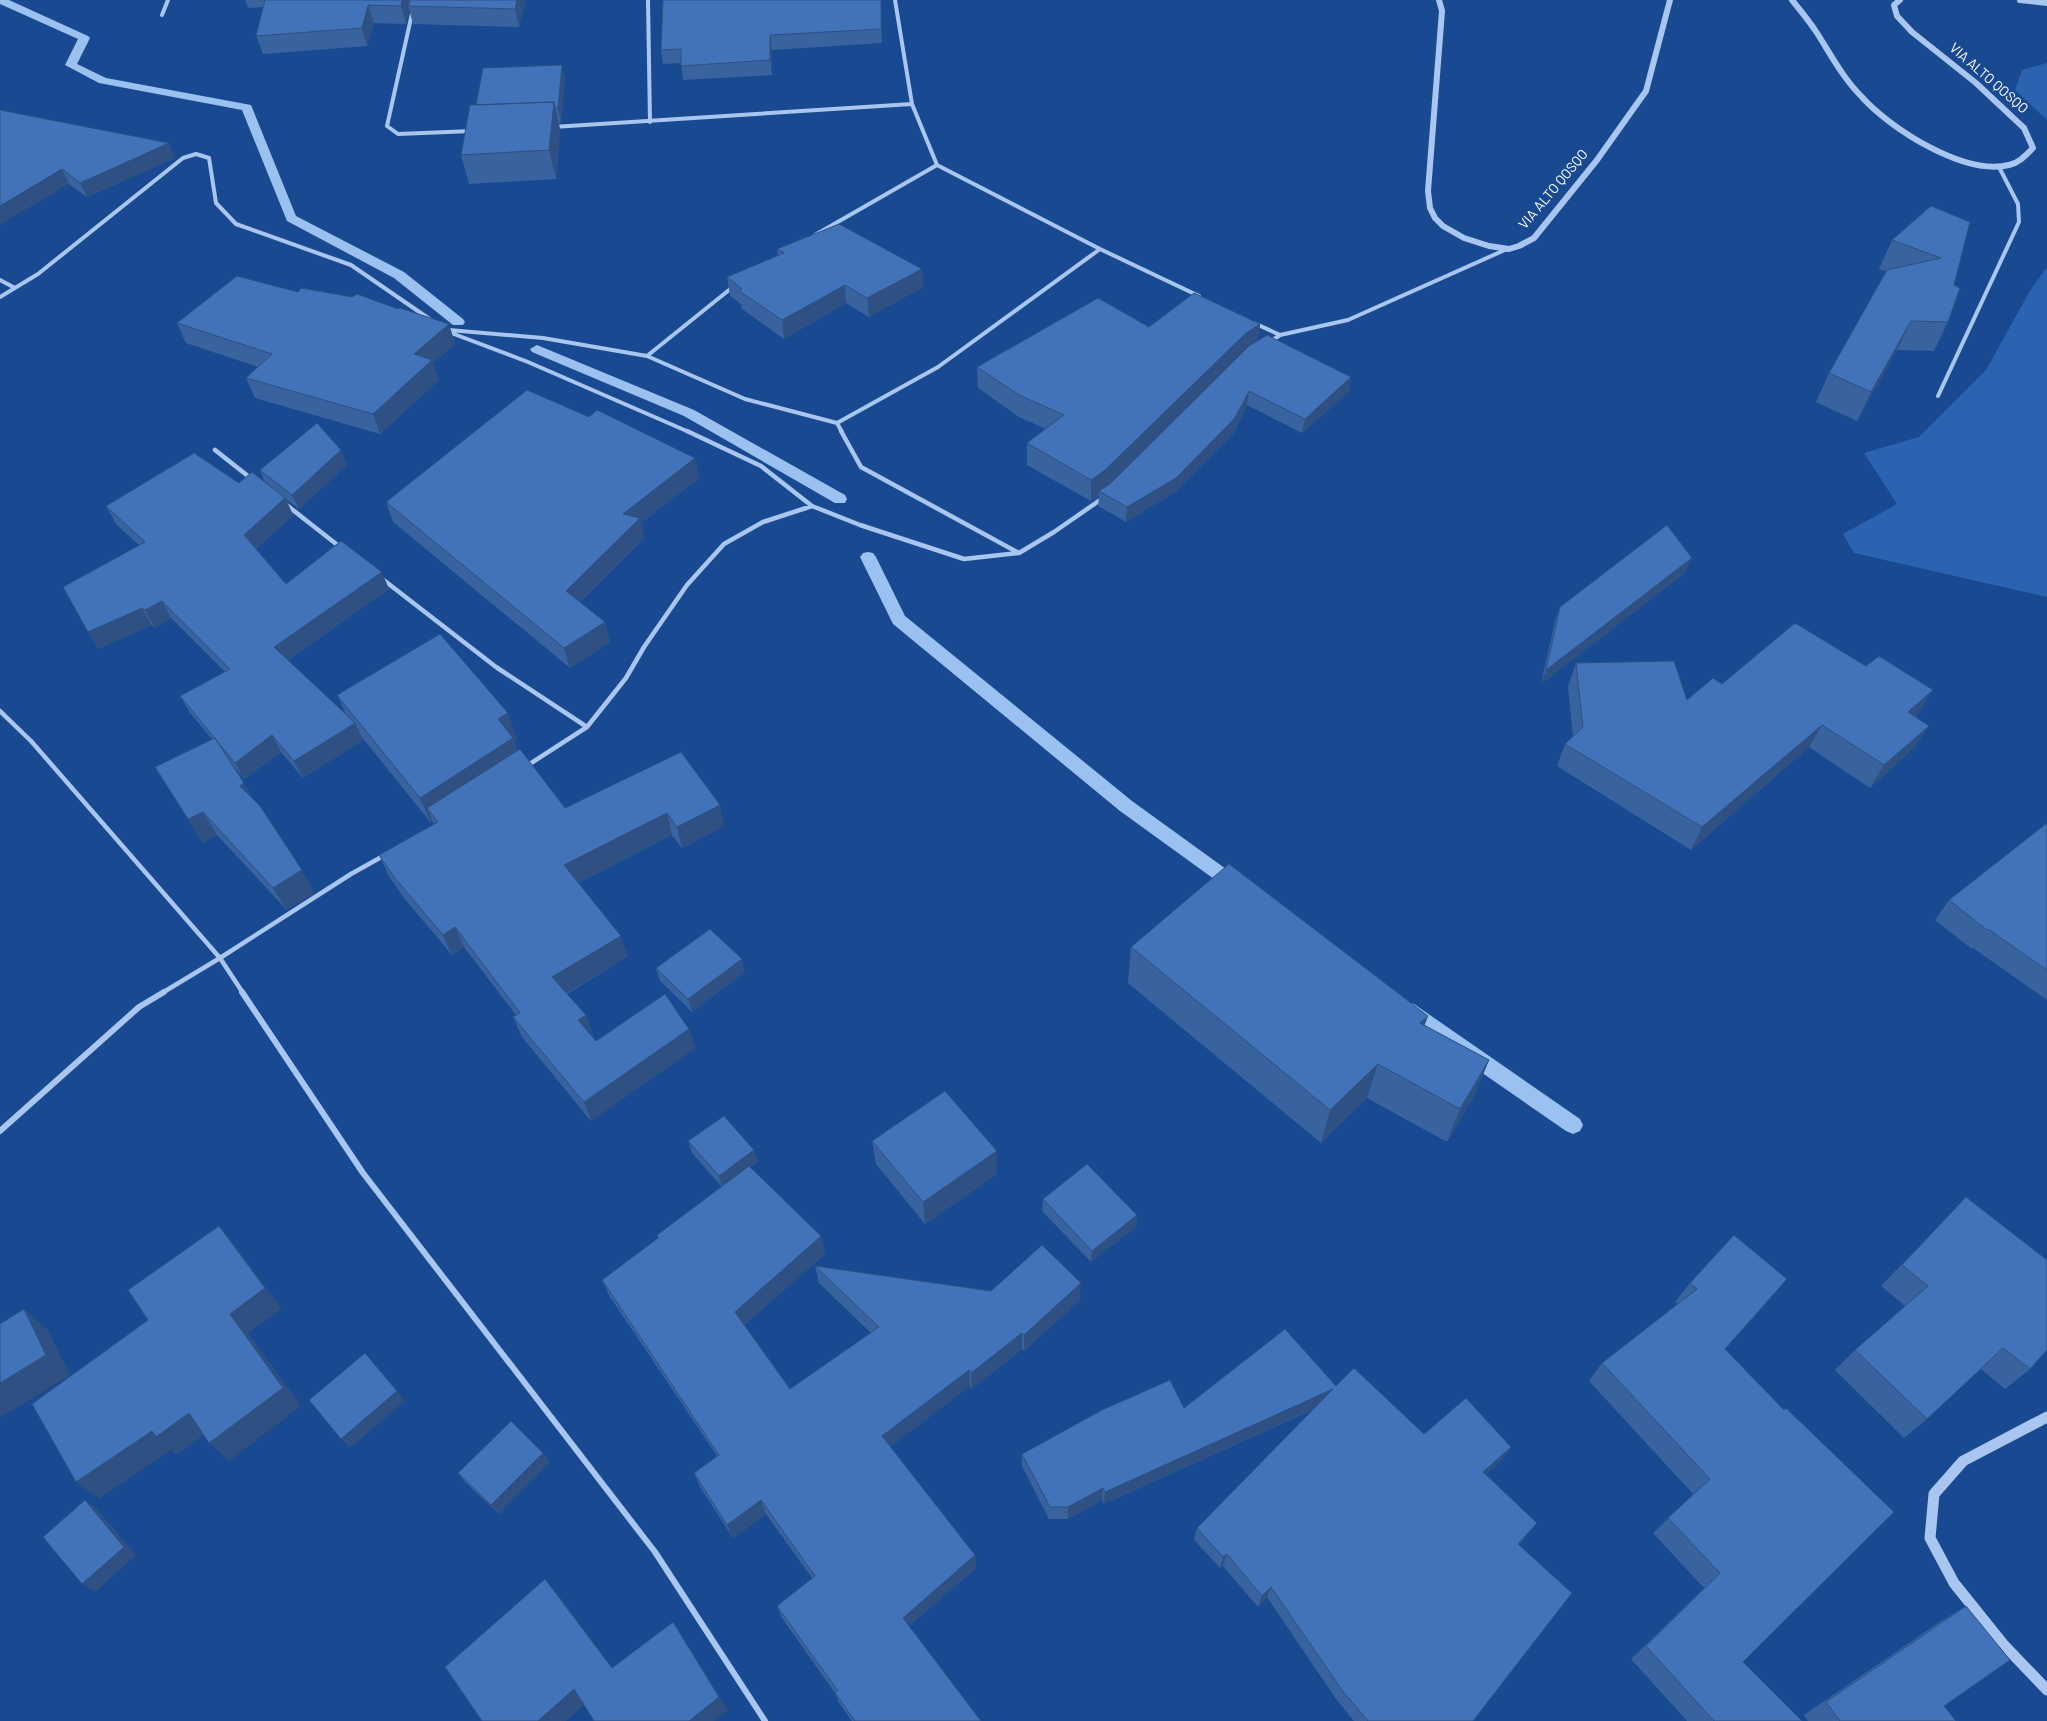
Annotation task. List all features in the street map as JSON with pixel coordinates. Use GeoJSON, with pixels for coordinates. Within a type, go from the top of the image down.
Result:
{"type":"FeatureCollection","features":[{"type":"Feature","properties":{"kind":"street"},"geometry":{"type":"LineString","coordinates":[[162,15],[168,0]]}},
{"type":"Feature","properties":{"kind":"street"},"geometry":{"type":"LineString","coordinates":[[415,0],[387,126],[398,134],[476,131]]}},
{"type":"Feature","properties":{"kind":"street"},"geometry":{"type":"LineString","coordinates":[[648,0],[650,122]]}},
{"type":"Feature","properties":{"kind":"street"},"geometry":{"type":"LineString","coordinates":[[895,0],[912,104],[937,165],[1100,249],[1208,300]]}},
{"type":"Feature","properties":{"kind":"street"},"geometry":{"type":"LineString","coordinates":[[1439,0],[1442,11],[1428,191],[1431,212],[1452,232],[1469,241],[1485,246],[1509,249]]}},
{"type":"Feature","properties":{"kind":"street","name":"VIA ALTO QOSQO"},"geometry":{"type":"LineString","coordinates":[[1509,249],[1520,246],[1534,238],[1598,160],[1646,91],[1670,0]]}},
{"type":"Feature","properties":{"kind":"street","name":"VIA ALTO QOSQO"},"geometry":{"type":"LineString","coordinates":[[1792,0],[1811,24],[1834,61],[1861,97],[1898,128],[1933,150],[1964,162],[1999,167],[2022,162],[2033,148],[2024,128],[1976,83],[1925,42],[1897,16],[1894,5],[1900,0]]}},
{"type":"Feature","properties":{"kind":"street"},"geometry":{"type":"LineString","coordinates":[[2020,0],[2047,3]]}},
{"type":"Feature","properties":{"kind":"street"},"geometry":{"type":"LineString","coordinates":[[544,127],[650,122],[912,104]]}},
{"type":"Feature","properties":{"kind":"street"},"geometry":{"type":"LineString","coordinates":[[0,297],[38,274],[183,158],[194,154],[203,154],[209,158],[216,203],[236,224],[351,265],[400,297],[436,324]]}},
{"type":"Feature","properties":{"kind":"street"},"geometry":{"type":"LineString","coordinates":[[810,238],[937,165]]}},
{"type":"Feature","properties":{"kind":"street"},"geometry":{"type":"LineString","coordinates":[[1938,396],[2018,222],[2018,204],[1999,167]]}},
{"type":"Feature","properties":{"kind":"street"},"geometry":{"type":"LineString","coordinates":[[1100,249],[938,367],[837,423],[745,399],[647,356],[543,338],[443,330],[528,362],[655,416],[761,466],[812,506],[860,526],[964,559],[1019,554],[1107,495]]}},
{"type":"Feature","properties":{"kind":"street"},"geometry":{"type":"LineString","coordinates":[[1266,344],[1280,335],[1348,320],[1509,249]]}},
{"type":"Feature","properties":{"kind":"street"},"geometry":{"type":"LineString","coordinates":[[0,280],[15,288]]}},
{"type":"Feature","properties":{"kind":"street"},"geometry":{"type":"LineString","coordinates":[[647,356],[737,284]]}},
{"type":"Feature","properties":{"kind":"street"},"geometry":{"type":"LineString","coordinates":[[1253,322],[1280,335]]}},
{"type":"Feature","properties":{"kind":"street"},"geometry":{"type":"LineString","coordinates":[[837,423],[861,467],[1019,554]]}},
{"type":"Feature","properties":{"kind":"street"},"geometry":{"type":"LineString","coordinates":[[215,450],[262,486]]}},
{"type":"Feature","properties":{"kind":"street"},"geometry":{"type":"LineString","coordinates":[[277,498],[348,552]]}},
{"type":"Feature","properties":{"kind":"street"},"geometry":{"type":"LineString","coordinates":[[523,768],[587,727],[626,678],[644,647],[687,585],[724,544],[762,522],[812,506]]}},
{"type":"Feature","properties":{"kind":"street"},"geometry":{"type":"LineString","coordinates":[[379,576],[496,667],[587,727]]}},
{"type":"Feature","properties":{"kind":"street"},"geometry":{"type":"LineString","coordinates":[[0,711],[31,741],[220,958],[363,1173],[655,1552],[765,1721]]}},
{"type":"Feature","properties":{"kind":"street"},"geometry":{"type":"LineString","coordinates":[[0,1132],[139,1007],[393,850]]}},
{"type":"Feature","properties":{"kind":"street"},"geometry":{"type":"LineString","coordinates":[[2047,1417],[1963,1461],[1934,1494],[1930,1538],[1954,1583],[2003,1644],[2047,1690]]}},
{"type":"Feature","properties":{"kind":"shaded area"},"geometry":{"type":"Polygon","coordinates":[[[2047,63],[2047,120],[2015,90],[2022,70],[2047,63]]]}},
{"type":"Feature","properties":{"kind":"shaded area"},"geometry":{"type":"Polygon","coordinates":[[[2047,267],[2047,597],[1854,553],[1843,534],[1897,504],[1864,453],[1919,437],[1986,370],[2031,289],[2047,267]]]}},
{"type":"Feature","properties":{"kind":"building"},"geometry":{"type":"Polygon","coordinates":[[[265,0],[402,0],[401,6],[368,5],[362,28],[256,36],[265,0]]]}},
{"type":"Feature","properties":{"kind":"building"},"geometry":{"type":"Polygon","coordinates":[[[410,0],[517,0],[515,9],[408,6],[410,0]]]}},
{"type":"Feature","properties":{"kind":"building"},"geometry":{"type":"Polygon","coordinates":[[[663,0],[881,0],[881,29],[770,35],[770,60],[681,66],[681,49],[661,50],[663,0]]]}},
{"type":"Feature","properties":{"kind":"building"},"geometry":{"type":"Polygon","coordinates":[[[562,65],[558,108],[555,108],[554,102],[476,105],[483,68],[562,65]]]}},
{"type":"Feature","properties":{"kind":"building"},"geometry":{"type":"Polygon","coordinates":[[[554,102],[549,150],[461,155],[470,105],[554,102]]]}},
{"type":"Feature","properties":{"kind":"building"},"geometry":{"type":"Polygon","coordinates":[[[0,110],[169,143],[80,183],[62,169],[0,206],[0,110]]]}},
{"type":"Feature","properties":{"kind":"building"},"geometry":{"type":"Polygon","coordinates":[[[1931,206],[1970,222],[1954,285],[1960,288],[1948,322],[1911,321],[1871,392],[1829,373],[1887,270],[1941,258],[1892,240],[1931,206]]]}},
{"type":"Feature","properties":{"kind":"building"},"geometry":{"type":"Polygon","coordinates":[[[839,224],[922,269],[867,298],[845,285],[782,320],[739,291],[742,289],[727,277],[784,253],[777,249],[839,224]]]}},
{"type":"Feature","properties":{"kind":"building"},"geometry":{"type":"Polygon","coordinates":[[[237,276],[298,292],[301,288],[352,297],[357,294],[398,309],[400,308],[449,324],[414,354],[432,360],[373,414],[246,378],[272,354],[177,323],[237,276]]]}},
{"type":"Feature","properties":{"kind":"building"},"geometry":{"type":"Polygon","coordinates":[[[1194,293],[1260,324],[1245,334],[1105,470],[1091,480],[1027,443],[1064,415],[1019,395],[977,367],[1098,298],[1149,327],[1194,293]]]}},
{"type":"Feature","properties":{"kind":"building"},"geometry":{"type":"Polygon","coordinates":[[[1267,335],[1351,377],[1305,419],[1249,391],[1235,418],[1176,478],[1127,507],[1099,491],[1111,483],[1249,346],[1267,335]]]}},
{"type":"Feature","properties":{"kind":"building"},"geometry":{"type":"Polygon","coordinates":[[[527,390],[589,417],[597,410],[695,458],[623,514],[640,518],[566,591],[605,622],[564,648],[386,502],[527,390]]]}},
{"type":"Feature","properties":{"kind":"building"},"geometry":{"type":"Polygon","coordinates":[[[317,423],[341,450],[292,495],[260,470],[317,423]]]}},
{"type":"Feature","properties":{"kind":"building"},"geometry":{"type":"Polygon","coordinates":[[[194,453],[239,483],[252,472],[285,498],[244,535],[286,584],[341,541],[382,572],[274,647],[355,723],[294,761],[272,735],[235,763],[180,696],[230,669],[162,601],[145,610],[142,608],[88,632],[63,587],[145,542],[106,506],[194,453]]]}},
{"type":"Feature","properties":{"kind":"building"},"geometry":{"type":"Polygon","coordinates":[[[1667,525],[1692,558],[1546,670],[1560,607],[1667,525]]]}},
{"type":"Feature","properties":{"kind":"building"},"geometry":{"type":"Polygon","coordinates":[[[1795,623],[1866,666],[1879,656],[1933,690],[1908,712],[1929,726],[1884,765],[1822,725],[1702,827],[1565,744],[1583,727],[1576,663],[1674,661],[1687,700],[1713,678],[1722,684],[1795,623]]]}},
{"type":"Feature","properties":{"kind":"building"},"geometry":{"type":"Polygon","coordinates":[[[440,634],[508,713],[498,719],[513,738],[420,798],[337,695],[440,634]]]}},
{"type":"Feature","properties":{"kind":"building"},"geometry":{"type":"Polygon","coordinates":[[[215,738],[244,783],[240,786],[260,806],[302,870],[273,888],[203,812],[188,819],[155,767],[215,738]]]}},
{"type":"Feature","properties":{"kind":"building"},"geometry":{"type":"Polygon","coordinates":[[[520,749],[565,808],[681,752],[720,805],[677,827],[667,813],[564,865],[621,936],[552,977],[586,1015],[578,1020],[596,1041],[665,994],[689,1029],[584,1102],[513,1017],[520,1013],[455,927],[443,935],[394,877],[379,855],[438,822],[427,808],[520,749]]]}},
{"type":"Feature","properties":{"kind":"building"},"geometry":{"type":"Polygon","coordinates":[[[2047,823],[2047,970],[1987,930],[1949,900],[2047,823]]]}},
{"type":"Feature","properties":{"kind":"building"},"geometry":{"type":"Polygon","coordinates":[[[1229,864],[1428,1016],[1420,1023],[1489,1060],[1460,1109],[1378,1064],[1330,1110],[1131,947],[1229,864]]]}},
{"type":"Feature","properties":{"kind":"building"},"geometry":{"type":"Polygon","coordinates":[[[710,929],[742,959],[688,999],[656,968],[710,929]]]}},
{"type":"Feature","properties":{"kind":"building"},"geometry":{"type":"Polygon","coordinates":[[[945,1091],[997,1151],[923,1202],[872,1141],[945,1091]]]}},
{"type":"Feature","properties":{"kind":"building"},"geometry":{"type":"Polygon","coordinates":[[[724,1116],[754,1150],[719,1176],[688,1141],[724,1116]]]}},
{"type":"Feature","properties":{"kind":"building"},"geometry":{"type":"Polygon","coordinates":[[[1087,1164],[1137,1215],[1092,1251],[1043,1199],[1087,1164]]]}},
{"type":"Feature","properties":{"kind":"building"},"geometry":{"type":"Polygon","coordinates":[[[749,1166],[821,1236],[735,1312],[790,1389],[879,1327],[815,1266],[991,1291],[1042,1245],[1081,1283],[1024,1335],[1022,1333],[971,1373],[969,1370],[882,1436],[975,1555],[903,1618],[981,1721],[855,1721],[835,1693],[838,1691],[777,1606],[815,1576],[761,1500],[727,1525],[694,1473],[719,1455],[602,1280],[658,1238],[657,1235],[749,1166]]]}},
{"type":"Feature","properties":{"kind":"building"},"geometry":{"type":"Polygon","coordinates":[[[1966,1197],[2047,1260],[2047,1350],[2030,1369],[2003,1348],[1927,1419],[1855,1350],[1928,1286],[1902,1265],[1966,1197]]]}},
{"type":"Feature","properties":{"kind":"building"},"geometry":{"type":"Polygon","coordinates":[[[219,1226],[265,1288],[230,1314],[283,1388],[209,1443],[189,1413],[156,1437],[152,1431],[76,1482],[32,1404],[148,1320],[128,1290],[219,1226]]]}},
{"type":"Feature","properties":{"kind":"building"},"geometry":{"type":"Polygon","coordinates":[[[1734,1235],[1787,1279],[1725,1349],[1784,1410],[1786,1408],[1894,1512],[1743,1662],[1802,1721],[1714,1721],[1646,1646],[1720,1573],[1668,1518],[1710,1479],[1602,1363],[1697,1289],[1690,1283],[1734,1235]]]}},
{"type":"Feature","properties":{"kind":"building"},"geometry":{"type":"Polygon","coordinates":[[[24,1309],[46,1355],[0,1383],[0,1324],[24,1309]]]}},
{"type":"Feature","properties":{"kind":"building"},"geometry":{"type":"Polygon","coordinates":[[[1285,1329],[1336,1386],[1354,1368],[1424,1434],[1466,1398],[1511,1447],[1483,1472],[1537,1523],[1518,1544],[1572,1593],[1473,1721],[1368,1721],[1342,1690],[1271,1587],[1262,1596],[1227,1554],[1223,1557],[1197,1528],[1333,1389],[1105,1492],[1103,1488],[1068,1507],[1050,1507],[1022,1454],[1102,1410],[1170,1380],[1184,1408],[1285,1329]]]}},
{"type":"Feature","properties":{"kind":"building"},"geometry":{"type":"Polygon","coordinates":[[[365,1353],[397,1391],[341,1439],[309,1400],[365,1353]]]}},
{"type":"Feature","properties":{"kind":"building"},"geometry":{"type":"Polygon","coordinates":[[[511,1421],[543,1453],[491,1505],[458,1473],[511,1421]]]}},
{"type":"Feature","properties":{"kind":"building"},"geometry":{"type":"Polygon","coordinates":[[[85,1500],[124,1547],[82,1584],[43,1537],[85,1500]]]}},
{"type":"Feature","properties":{"kind":"building"},"geometry":{"type":"Polygon","coordinates":[[[545,1579],[612,1668],[673,1622],[719,1697],[689,1721],[594,1721],[574,1689],[538,1721],[482,1721],[445,1667],[545,1579]]]}},
{"type":"Feature","properties":{"kind":"building"},"geometry":{"type":"Polygon","coordinates":[[[1966,1606],[2010,1660],[1944,1706],[1956,1721],[1840,1721],[1826,1702],[1966,1606]]]}},
{"type":"Feature","properties":{"kind":"waterway"},"geometry":{"type":"LineString","coordinates":[[0,0],[84,38],[71,65],[103,81],[247,107],[291,218],[399,275],[458,322]]}},
{"type":"Feature","properties":{"kind":"waterway"},"geometry":{"type":"LineString","coordinates":[[537,349],[689,413],[840,499]]}},
{"type":"Feature","properties":{"kind":"waterway"},"geometry":{"type":"LineString","coordinates":[[868,557],[899,620],[1126,806],[1238,887]]}},
{"type":"Feature","properties":{"kind":"waterway"},"geometry":{"type":"LineString","coordinates":[[1407,1010],[1573,1125]]}}]}
